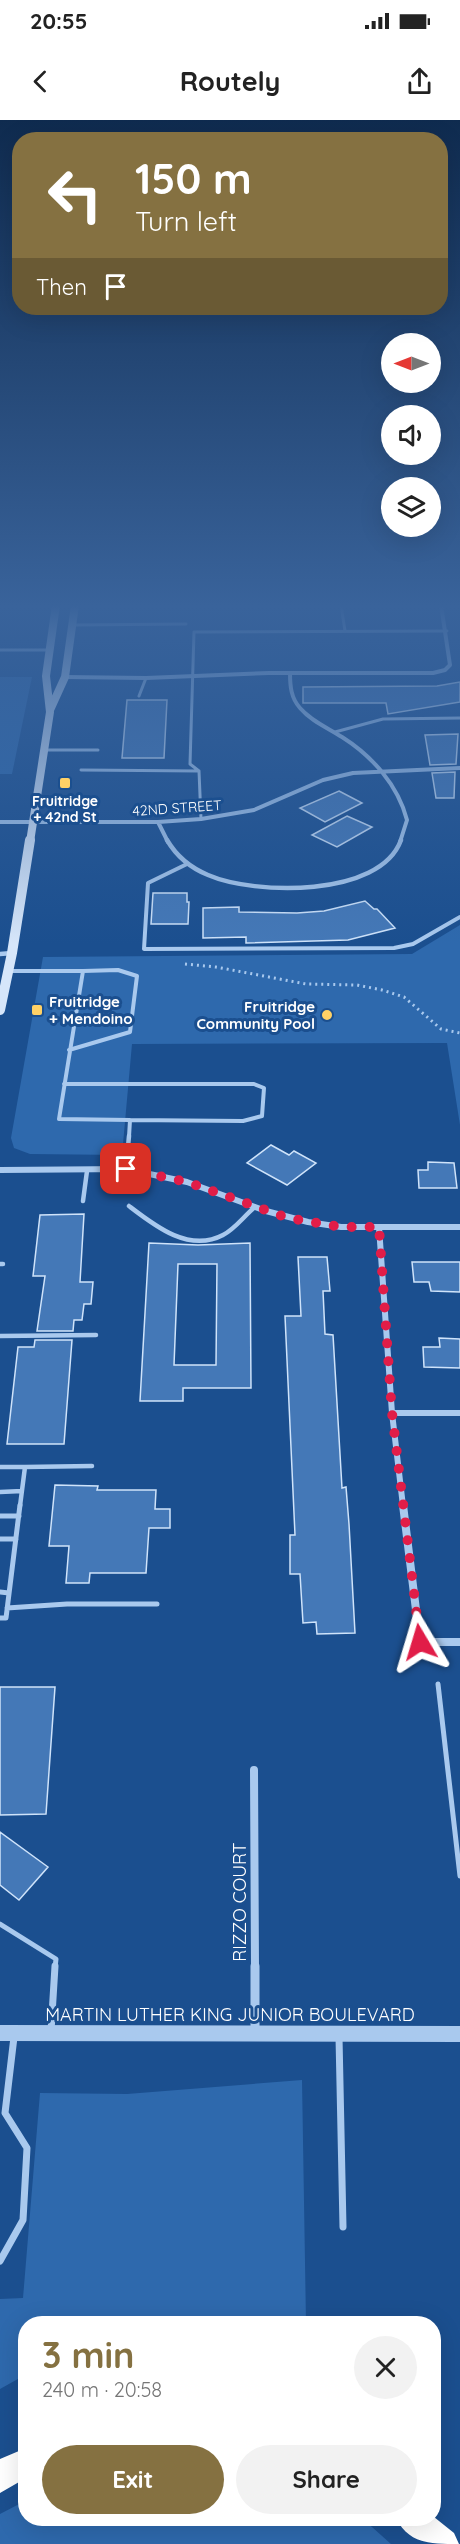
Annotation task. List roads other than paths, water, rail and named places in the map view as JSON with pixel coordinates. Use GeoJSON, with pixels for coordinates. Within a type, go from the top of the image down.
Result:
{"type":"FeatureCollection","features":[{"type":"Feature","properties":{"kind":"highway"},"geometry":{"type":"LineString","coordinates":[[0,2478],[18,2466]]}},
{"type":"Feature","properties":{"kind":"highway"},"geometry":{"type":"LineString","coordinates":[[421,2526],[443,2544]]}},
{"type":"Feature","properties":{"kind":"main road"},"geometry":{"type":"LineString","coordinates":[[0,1010],[12,953],[49,718]]}},
{"type":"Feature","properties":{"kind":"street"},"geometry":{"type":"LineString","coordinates":[[158,822],[172,849],[187,864],[228,882],[288,888],[325,885],[370,872],[393,857],[404,839],[407,819],[391,782],[382,770],[335,732],[310,718]]}},
{"type":"Feature","properties":{"kind":"street","name":"42ND STREET"},"geometry":{"type":"LineString","coordinates":[[0,822],[158,822],[201,819],[254,810],[322,780],[352,773],[460,768]]}},
{"type":"Feature","properties":{"kind":"street"},"geometry":{"type":"LineString","coordinates":[[0,954],[12,953]]}},
{"type":"Feature","properties":{"kind":"street"},"geometry":{"type":"LineString","coordinates":[[0,1170],[126,1169],[187,1182],[255,1207],[308,1222],[341,1227],[460,1227]]}},
{"type":"Feature","properties":{"kind":"street"},"geometry":{"type":"LineString","coordinates":[[379,1227],[392,1413],[420,1642],[460,1642]]}},
{"type":"Feature","properties":{"kind":"street"},"geometry":{"type":"LineString","coordinates":[[392,1413],[460,1413]]}},
{"type":"Feature","properties":{"kind":"street","name":"RIZZO COURT"},"geometry":{"type":"LineString","coordinates":[[254,1770],[255,2033]]}},
{"type":"Feature","properties":{"kind":"street","name":"MARTIN LUTHER KING JUNIOR BOULEVARD"},"geometry":{"type":"LineString","coordinates":[[7,2033],[460,2034]]}},
{"type":"Feature","properties":{"kind":"lane"},"geometry":{"type":"LineString","coordinates":[[191,718],[190,764],[199,771],[201,819]]}},
{"type":"Feature","properties":{"kind":"lane"},"geometry":{"type":"LineString","coordinates":[[335,732],[383,719],[451,718]]}},
{"type":"Feature","properties":{"kind":"lane"},"geometry":{"type":"LineString","coordinates":[[44,750],[98,750]]}},
{"type":"Feature","properties":{"kind":"lane"},"geometry":{"type":"LineString","coordinates":[[81,770],[199,771]]}},
{"type":"Feature","properties":{"kind":"lane"},"geometry":{"type":"LineString","coordinates":[[187,864],[156,877],[148,883],[144,949],[394,948],[413,944],[460,917]]}},
{"type":"Feature","properties":{"kind":"lane"},"geometry":{"type":"LineString","coordinates":[[8,971],[118,970],[137,976],[130,1032],[69,1050]]}},
{"type":"Feature","properties":{"kind":"lane"},"geometry":{"type":"LineString","coordinates":[[64,1084],[254,1084],[264,1088],[262,1116],[243,1121],[59,1119],[64,1084],[69,1050],[83,971]]}},
{"type":"Feature","properties":{"kind":"lane"},"geometry":{"type":"LineString","coordinates":[[126,1169],[130,1120]]}},
{"type":"Feature","properties":{"kind":"lane"},"geometry":{"type":"LineString","coordinates":[[83,1200],[87,1170]]}},
{"type":"Feature","properties":{"kind":"lane"},"geometry":{"type":"LineString","coordinates":[[134,1188],[141,1172]]}},
{"type":"Feature","properties":{"kind":"lane"},"geometry":{"type":"LineString","coordinates":[[129,1206],[162,1230],[176,1237],[193,1239],[210,1239],[223,1235],[255,1207]]}},
{"type":"Feature","properties":{"kind":"lane"},"geometry":{"type":"LineString","coordinates":[[0,1336],[96,1335]]}},
{"type":"Feature","properties":{"kind":"lane"},"geometry":{"type":"LineString","coordinates":[[0,1467],[92,1466]]}},
{"type":"Feature","properties":{"kind":"lane"},"geometry":{"type":"LineString","coordinates":[[0,1618],[6,1618],[25,1467]]}},
{"type":"Feature","properties":{"kind":"lane"},"geometry":{"type":"LineString","coordinates":[[0,1492],[22,1491]]}},
{"type":"Feature","properties":{"kind":"lane"},"geometry":{"type":"LineString","coordinates":[[0,1516],[19,1516]]}},
{"type":"Feature","properties":{"kind":"lane"},"geometry":{"type":"LineString","coordinates":[[0,1539],[16,1539]]}},
{"type":"Feature","properties":{"kind":"lane"},"geometry":{"type":"LineString","coordinates":[[0,1592],[9,1593]]}},
{"type":"Feature","properties":{"kind":"lane"},"geometry":{"type":"LineString","coordinates":[[7,1608],[67,1604],[157,1604]]}},
{"type":"Feature","properties":{"kind":"lane"},"geometry":{"type":"LineString","coordinates":[[438,1684],[460,1876]]}},
{"type":"Feature","properties":{"kind":"lane"},"geometry":{"type":"LineString","coordinates":[[0,1924],[56,1959],[51,2032]]}},
{"type":"Feature","properties":{"kind":"lane"},"geometry":{"type":"LineString","coordinates":[[0,2261],[23,2220],[27,2148],[3,2113],[7,2033]]}},
{"type":"Feature","properties":{"kind":"lane"},"geometry":{"type":"LineString","coordinates":[[339,2034],[343,2227]]}},
{"type":"Feature","properties":{"kind":"place","name":"Fruitridge + 42nd St"},"geometry":{"type":"Point","coordinates":[65,783]}},
{"type":"Feature","properties":{"kind":"place","name":"Fruitridge + Mendoino"},"geometry":{"type":"Point","coordinates":[37,1010]}},
{"type":"Feature","properties":{"kind":"place","name":"Fruitridge Community Pool"},"geometry":{"type":"Point","coordinates":[327,1015]}}]}
